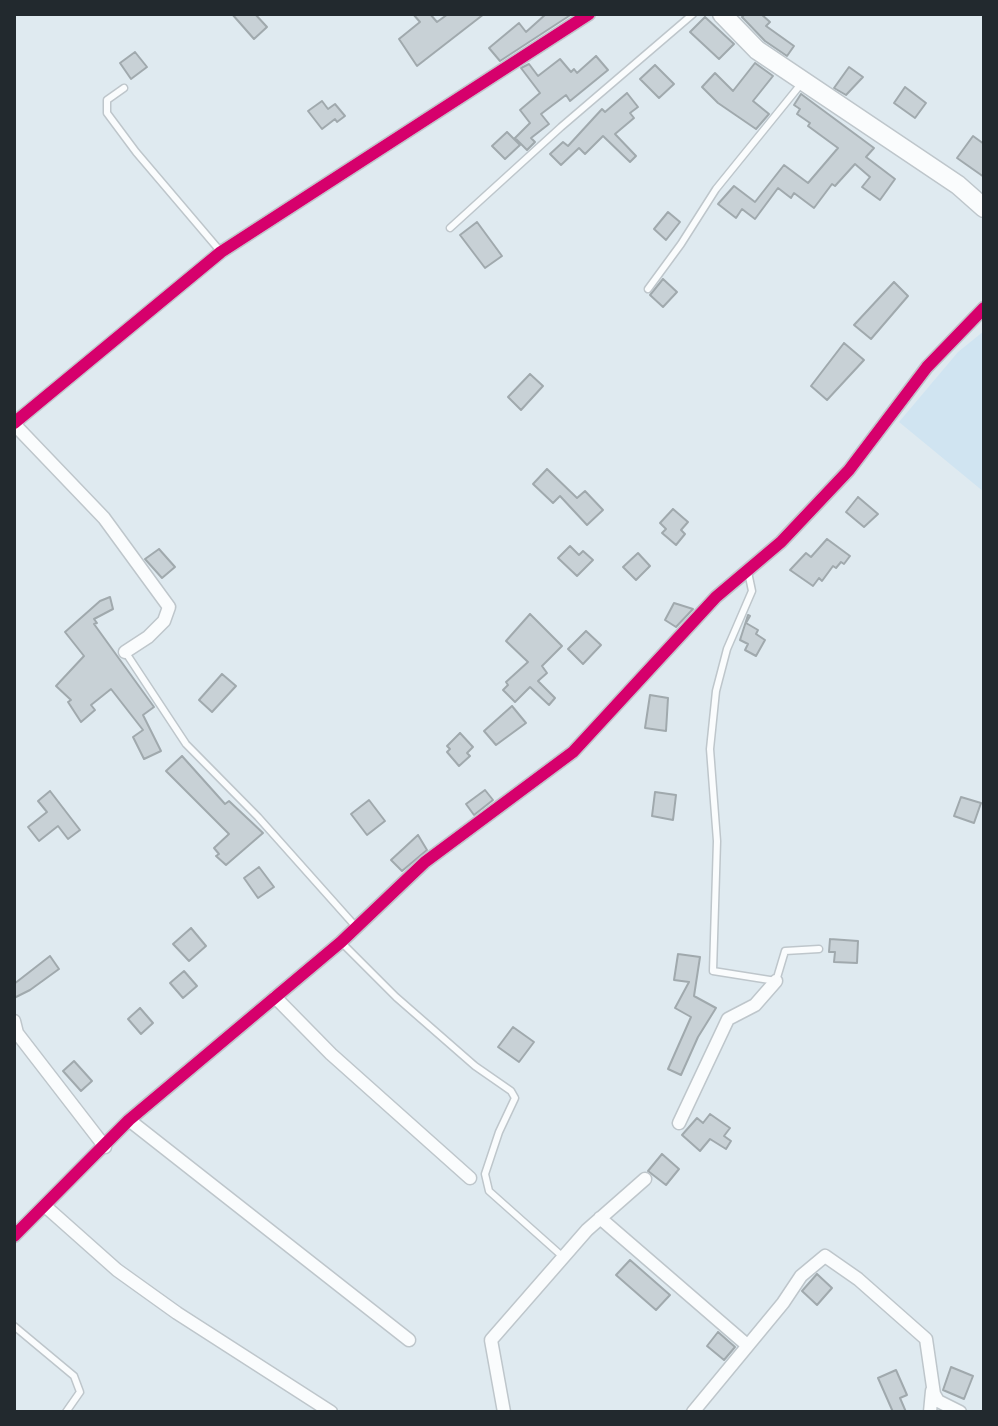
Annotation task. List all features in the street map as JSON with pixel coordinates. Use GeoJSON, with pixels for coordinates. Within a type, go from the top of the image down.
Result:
{"type":"FeatureCollection","features":[{"type":"Feature","properties":{"kind":"street"},"geometry":{"type":"LineString","coordinates":[[125,652],[148,637],[164,621],[169,607],[104,518],[14,424],[221,252],[589,14]]}},
{"type":"Feature","properties":{"kind":"street"},"geometry":{"type":"LineString","coordinates":[[722,14],[757,50],[958,185],[984,208]]}},
{"type":"Feature","properties":{"kind":"street"},"geometry":{"type":"LineString","coordinates":[[14,1236],[129,1120],[341,942],[425,862],[573,752],[716,597],[781,542],[849,470],[927,367],[984,308]]}},
{"type":"Feature","properties":{"kind":"street"},"geometry":{"type":"LineString","coordinates":[[679,1123],[728,1019],[755,1005],[776,981]]}},
{"type":"Feature","properties":{"kind":"street"},"geometry":{"type":"LineString","coordinates":[[275,997],[331,1054],[470,1178]]}},
{"type":"Feature","properties":{"kind":"street"},"geometry":{"type":"LineString","coordinates":[[14,1021],[17,1033],[105,1147]]}},
{"type":"Feature","properties":{"kind":"street"},"geometry":{"type":"LineString","coordinates":[[129,1120],[409,1340]]}},
{"type":"Feature","properties":{"kind":"street"},"geometry":{"type":"LineString","coordinates":[[504,1412],[491,1340],[600,1218],[645,1179]]}},
{"type":"Feature","properties":{"kind":"street"},"geometry":{"type":"LineString","coordinates":[[45,1206],[117,1270],[177,1313],[331,1412]]}},
{"type":"Feature","properties":{"kind":"street"},"geometry":{"type":"LineString","coordinates":[[600,1218],[747,1345]]}},
{"type":"Feature","properties":{"kind":"street"},"geometry":{"type":"LineString","coordinates":[[693,1412],[783,1303],[801,1276],[825,1256],[858,1279],[926,1339],[932,1372],[930,1412]]}},
{"type":"Feature","properties":{"kind":"street"},"geometry":{"type":"LineString","coordinates":[[932,1388],[938,1401],[960,1412]]}},
{"type":"Feature","properties":{"kind":"lane"},"geometry":{"type":"LineString","coordinates":[[450,228],[571,118],[693,14]]}},
{"type":"Feature","properties":{"kind":"lane"},"geometry":{"type":"LineString","coordinates":[[648,289],[716,189],[803,81]]}},
{"type":"Feature","properties":{"kind":"lane"},"geometry":{"type":"LineString","coordinates":[[124,88],[107,100],[107,113],[221,252]]}},
{"type":"Feature","properties":{"kind":"lane"},"geometry":{"type":"LineString","coordinates":[[748,572],[752,591],[727,649],[716,691],[710,749],[717,841],[713,971],[776,981],[785,951],[819,949]]}},
{"type":"Feature","properties":{"kind":"lane"},"geometry":{"type":"LineString","coordinates":[[125,652],[186,744],[258,817],[357,928]]}},
{"type":"Feature","properties":{"kind":"lane"},"geometry":{"type":"LineString","coordinates":[[341,942],[396,997],[475,1066],[511,1091],[515,1098],[485,1174],[489,1191],[563,1257]]}},
{"type":"Feature","properties":{"kind":"lane"},"geometry":{"type":"LineString","coordinates":[[14,1326],[74,1376],[80,1392],[66,1412]]}},
{"type":"Feature","properties":{"kind":"shaded area"},"geometry":{"type":"Polygon","coordinates":[[[984,331],[984,492],[899,422],[958,352],[984,331]]]}},
{"type":"Feature","properties":{"kind":"building"},"geometry":{"type":"Polygon","coordinates":[[[232,14],[255,14],[267,27],[254,39],[232,14]]]}},
{"type":"Feature","properties":{"kind":"building"},"geometry":{"type":"Polygon","coordinates":[[[413,14],[430,14],[437,22],[448,14],[484,14],[417,66],[399,39],[420,22],[413,14]]]}},
{"type":"Feature","properties":{"kind":"building"},"geometry":{"type":"Polygon","coordinates":[[[546,14],[572,14],[500,61],[489,48],[519,23],[526,32],[546,14]]]}},
{"type":"Feature","properties":{"kind":"building"},"geometry":{"type":"Polygon","coordinates":[[[745,14],[761,14],[770,22],[766,26],[794,46],[787,56],[765,41],[742,17],[745,14]]]}},
{"type":"Feature","properties":{"kind":"building"},"geometry":{"type":"Polygon","coordinates":[[[705,17],[734,44],[719,59],[690,32],[705,17]]]}},
{"type":"Feature","properties":{"kind":"building"},"geometry":{"type":"Polygon","coordinates":[[[135,52],[147,67],[131,79],[120,63],[135,52]]]}},
{"type":"Feature","properties":{"kind":"building"},"geometry":{"type":"Polygon","coordinates":[[[596,56],[608,70],[570,101],[566,95],[541,114],[549,124],[531,138],[535,142],[527,150],[515,138],[530,123],[520,110],[540,93],[521,68],[529,64],[538,76],[560,59],[571,72],[574,69],[577,73],[596,56]]]}},
{"type":"Feature","properties":{"kind":"building"},"geometry":{"type":"Polygon","coordinates":[[[755,63],[773,76],[753,101],[769,114],[756,129],[718,103],[702,87],[715,73],[733,91],[755,63]]]}},
{"type":"Feature","properties":{"kind":"building"},"geometry":{"type":"Polygon","coordinates":[[[655,65],[674,84],[659,98],[640,79],[655,65]]]}},
{"type":"Feature","properties":{"kind":"building"},"geometry":{"type":"Polygon","coordinates":[[[849,67],[863,77],[846,95],[834,88],[849,67]]]}},
{"type":"Feature","properties":{"kind":"building"},"geometry":{"type":"Polygon","coordinates":[[[905,87],[926,103],[915,118],[894,103],[905,87]]]}},
{"type":"Feature","properties":{"kind":"building"},"geometry":{"type":"Polygon","coordinates":[[[627,93],[638,107],[630,113],[634,118],[615,134],[636,156],[630,162],[603,136],[585,154],[579,148],[561,165],[550,154],[563,142],[568,146],[602,109],[605,112],[627,93]]]}},
{"type":"Feature","properties":{"kind":"building"},"geometry":{"type":"Polygon","coordinates":[[[801,94],[874,148],[866,157],[895,179],[880,200],[862,187],[870,177],[855,164],[835,186],[832,184],[814,208],[794,193],[791,198],[778,188],[755,219],[742,209],[736,218],[718,204],[734,186],[755,202],[784,165],[808,183],[838,148],[797,114],[800,109],[794,105],[801,94]]]}},
{"type":"Feature","properties":{"kind":"building"},"geometry":{"type":"Polygon","coordinates":[[[322,101],[328,109],[335,104],[345,116],[322,129],[308,111],[322,101]]]}},
{"type":"Feature","properties":{"kind":"building"},"geometry":{"type":"Polygon","coordinates":[[[507,132],[520,145],[505,159],[492,146],[507,132]]]}},
{"type":"Feature","properties":{"kind":"building"},"geometry":{"type":"Polygon","coordinates":[[[973,136],[984,144],[984,177],[957,158],[973,136]]]}},
{"type":"Feature","properties":{"kind":"building"},"geometry":{"type":"Polygon","coordinates":[[[668,212],[680,222],[666,240],[654,229],[668,212]]]}},
{"type":"Feature","properties":{"kind":"building"},"geometry":{"type":"Polygon","coordinates":[[[477,222],[502,256],[485,268],[460,235],[477,222]]]}},
{"type":"Feature","properties":{"kind":"building"},"geometry":{"type":"Polygon","coordinates":[[[663,279],[677,292],[663,307],[650,295],[663,279]]]}},
{"type":"Feature","properties":{"kind":"building"},"geometry":{"type":"Polygon","coordinates":[[[894,282],[908,296],[871,339],[854,325],[894,282]]]}},
{"type":"Feature","properties":{"kind":"building"},"geometry":{"type":"Polygon","coordinates":[[[844,343],[864,360],[827,400],[811,386],[844,343]]]}},
{"type":"Feature","properties":{"kind":"building"},"geometry":{"type":"Polygon","coordinates":[[[530,374],[543,386],[521,410],[508,397],[530,374]]]}},
{"type":"Feature","properties":{"kind":"building"},"geometry":{"type":"Polygon","coordinates":[[[547,469],[577,498],[585,491],[603,510],[587,525],[560,496],[553,503],[533,484],[547,469]]]}},
{"type":"Feature","properties":{"kind":"building"},"geometry":{"type":"Polygon","coordinates":[[[858,497],[878,514],[864,527],[846,512],[858,497]]]}},
{"type":"Feature","properties":{"kind":"building"},"geometry":{"type":"Polygon","coordinates":[[[673,509],[688,522],[681,530],[685,534],[676,545],[662,533],[666,529],[660,523],[673,509]]]}},
{"type":"Feature","properties":{"kind":"building"},"geometry":{"type":"Polygon","coordinates":[[[827,539],[850,556],[844,564],[841,562],[836,568],[833,566],[822,581],[819,578],[813,586],[790,570],[806,553],[811,557],[827,539]]]}},
{"type":"Feature","properties":{"kind":"building"},"geometry":{"type":"Polygon","coordinates":[[[570,546],[579,555],[583,551],[593,560],[577,576],[558,558],[570,546]]]}},
{"type":"Feature","properties":{"kind":"building"},"geometry":{"type":"Polygon","coordinates":[[[159,549],[175,567],[162,578],[145,559],[159,549]]]}},
{"type":"Feature","properties":{"kind":"building"},"geometry":{"type":"Polygon","coordinates":[[[638,553],[650,566],[636,580],[623,567],[638,553]]]}},
{"type":"Feature","properties":{"kind":"building"},"geometry":{"type":"Polygon","coordinates":[[[110,597],[113,609],[94,619],[97,623],[94,624],[154,707],[143,715],[161,751],[144,759],[133,737],[143,730],[111,689],[91,705],[95,710],[81,722],[68,702],[71,700],[56,686],[84,656],[65,632],[100,601],[110,597]]]}},
{"type":"Feature","properties":{"kind":"building"},"geometry":{"type":"Polygon","coordinates":[[[674,603],[693,609],[676,627],[665,620],[674,603]]]}},
{"type":"Feature","properties":{"kind":"building"},"geometry":{"type":"Polygon","coordinates":[[[530,614],[562,646],[542,666],[547,673],[538,681],[555,698],[549,705],[530,687],[515,702],[503,690],[508,685],[506,682],[528,662],[506,641],[530,614]]]}},
{"type":"Feature","properties":{"kind":"building"},"geometry":{"type":"Polygon","coordinates":[[[748,615],[746,623],[758,630],[756,634],[765,640],[756,656],[745,650],[748,644],[740,640],[748,615]]]}},
{"type":"Feature","properties":{"kind":"building"},"geometry":{"type":"Polygon","coordinates":[[[586,631],[601,645],[583,664],[568,649],[586,631]]]}},
{"type":"Feature","properties":{"kind":"building"},"geometry":{"type":"Polygon","coordinates":[[[222,674],[236,686],[212,712],[199,700],[222,674]]]}},
{"type":"Feature","properties":{"kind":"building"},"geometry":{"type":"Polygon","coordinates":[[[650,695],[668,698],[666,731],[645,728],[650,695]]]}},
{"type":"Feature","properties":{"kind":"building"},"geometry":{"type":"Polygon","coordinates":[[[512,706],[526,723],[496,745],[484,731],[512,706]]]}},
{"type":"Feature","properties":{"kind":"building"},"geometry":{"type":"Polygon","coordinates":[[[460,733],[473,747],[467,753],[470,756],[459,766],[447,752],[450,749],[447,746],[460,733]]]}},
{"type":"Feature","properties":{"kind":"building"},"geometry":{"type":"Polygon","coordinates":[[[182,756],[225,804],[229,801],[263,833],[226,865],[216,856],[219,854],[214,848],[229,834],[166,771],[182,756]]]}},
{"type":"Feature","properties":{"kind":"building"},"geometry":{"type":"Polygon","coordinates":[[[485,790],[493,800],[474,815],[466,804],[485,790]]]}},
{"type":"Feature","properties":{"kind":"building"},"geometry":{"type":"Polygon","coordinates":[[[50,791],[80,830],[68,839],[58,826],[39,841],[28,827],[47,812],[38,801],[50,791]]]}},
{"type":"Feature","properties":{"kind":"building"},"geometry":{"type":"Polygon","coordinates":[[[655,792],[676,795],[673,820],[652,816],[655,792]]]}},
{"type":"Feature","properties":{"kind":"building"},"geometry":{"type":"Polygon","coordinates":[[[961,797],[981,803],[974,823],[954,816],[961,797]]]}},
{"type":"Feature","properties":{"kind":"building"},"geometry":{"type":"Polygon","coordinates":[[[369,800],[385,821],[367,835],[351,814],[369,800]]]}},
{"type":"Feature","properties":{"kind":"building"},"geometry":{"type":"Polygon","coordinates":[[[418,835],[427,850],[402,871],[391,860],[418,835]]]}},
{"type":"Feature","properties":{"kind":"building"},"geometry":{"type":"Polygon","coordinates":[[[259,867],[274,887],[258,898],[244,878],[259,867]]]}},
{"type":"Feature","properties":{"kind":"building"},"geometry":{"type":"Polygon","coordinates":[[[191,928],[206,946],[189,961],[173,944],[191,928]]]}},
{"type":"Feature","properties":{"kind":"building"},"geometry":{"type":"Polygon","coordinates":[[[830,939],[858,941],[857,963],[834,962],[835,952],[829,952],[830,939]]]}},
{"type":"Feature","properties":{"kind":"building"},"geometry":{"type":"Polygon","coordinates":[[[678,954],[700,957],[694,996],[716,1008],[698,1037],[681,1075],[668,1069],[691,1017],[675,1008],[689,982],[674,980],[678,954]]]}},
{"type":"Feature","properties":{"kind":"building"},"geometry":{"type":"Polygon","coordinates":[[[50,956],[59,969],[14,998],[14,984],[50,956]]]}},
{"type":"Feature","properties":{"kind":"building"},"geometry":{"type":"Polygon","coordinates":[[[184,971],[197,986],[183,998],[170,983],[184,971]]]}},
{"type":"Feature","properties":{"kind":"building"},"geometry":{"type":"Polygon","coordinates":[[[140,1008],[153,1023],[141,1034],[128,1019],[140,1008]]]}},
{"type":"Feature","properties":{"kind":"building"},"geometry":{"type":"Polygon","coordinates":[[[513,1027],[534,1042],[519,1062],[498,1047],[513,1027]]]}},
{"type":"Feature","properties":{"kind":"building"},"geometry":{"type":"Polygon","coordinates":[[[74,1061],[92,1081],[81,1091],[63,1071],[74,1061]]]}},
{"type":"Feature","properties":{"kind":"building"},"geometry":{"type":"Polygon","coordinates":[[[710,1114],[730,1128],[724,1136],[731,1141],[726,1149],[710,1139],[700,1151],[682,1135],[697,1118],[703,1123],[710,1114]]]}},
{"type":"Feature","properties":{"kind":"building"},"geometry":{"type":"Polygon","coordinates":[[[662,1154],[679,1169],[666,1185],[648,1171],[662,1154]]]}},
{"type":"Feature","properties":{"kind":"building"},"geometry":{"type":"Polygon","coordinates":[[[630,1260],[670,1295],[656,1310],[616,1275],[630,1260]]]}},
{"type":"Feature","properties":{"kind":"building"},"geometry":{"type":"Polygon","coordinates":[[[817,1274],[832,1288],[817,1305],[802,1291],[817,1274]]]}},
{"type":"Feature","properties":{"kind":"building"},"geometry":{"type":"Polygon","coordinates":[[[718,1332],[735,1347],[724,1360],[707,1346],[718,1332]]]}},
{"type":"Feature","properties":{"kind":"building"},"geometry":{"type":"Polygon","coordinates":[[[951,1367],[973,1376],[964,1399],[943,1390],[951,1367]]]}},
{"type":"Feature","properties":{"kind":"building"},"geometry":{"type":"Polygon","coordinates":[[[896,1370],[907,1395],[900,1398],[906,1412],[893,1412],[878,1378],[896,1370]]]}},
{"type":"Feature","properties":{"kind":"cycle path"},"geometry":{"type":"LineString","coordinates":[[14,423],[221,252],[589,14]]}},
{"type":"Feature","properties":{"kind":"cycle path"},"geometry":{"type":"LineString","coordinates":[[14,1236],[129,1120],[341,942],[425,862],[573,752],[716,597],[781,542],[849,470],[927,367],[984,308]]}}]}
